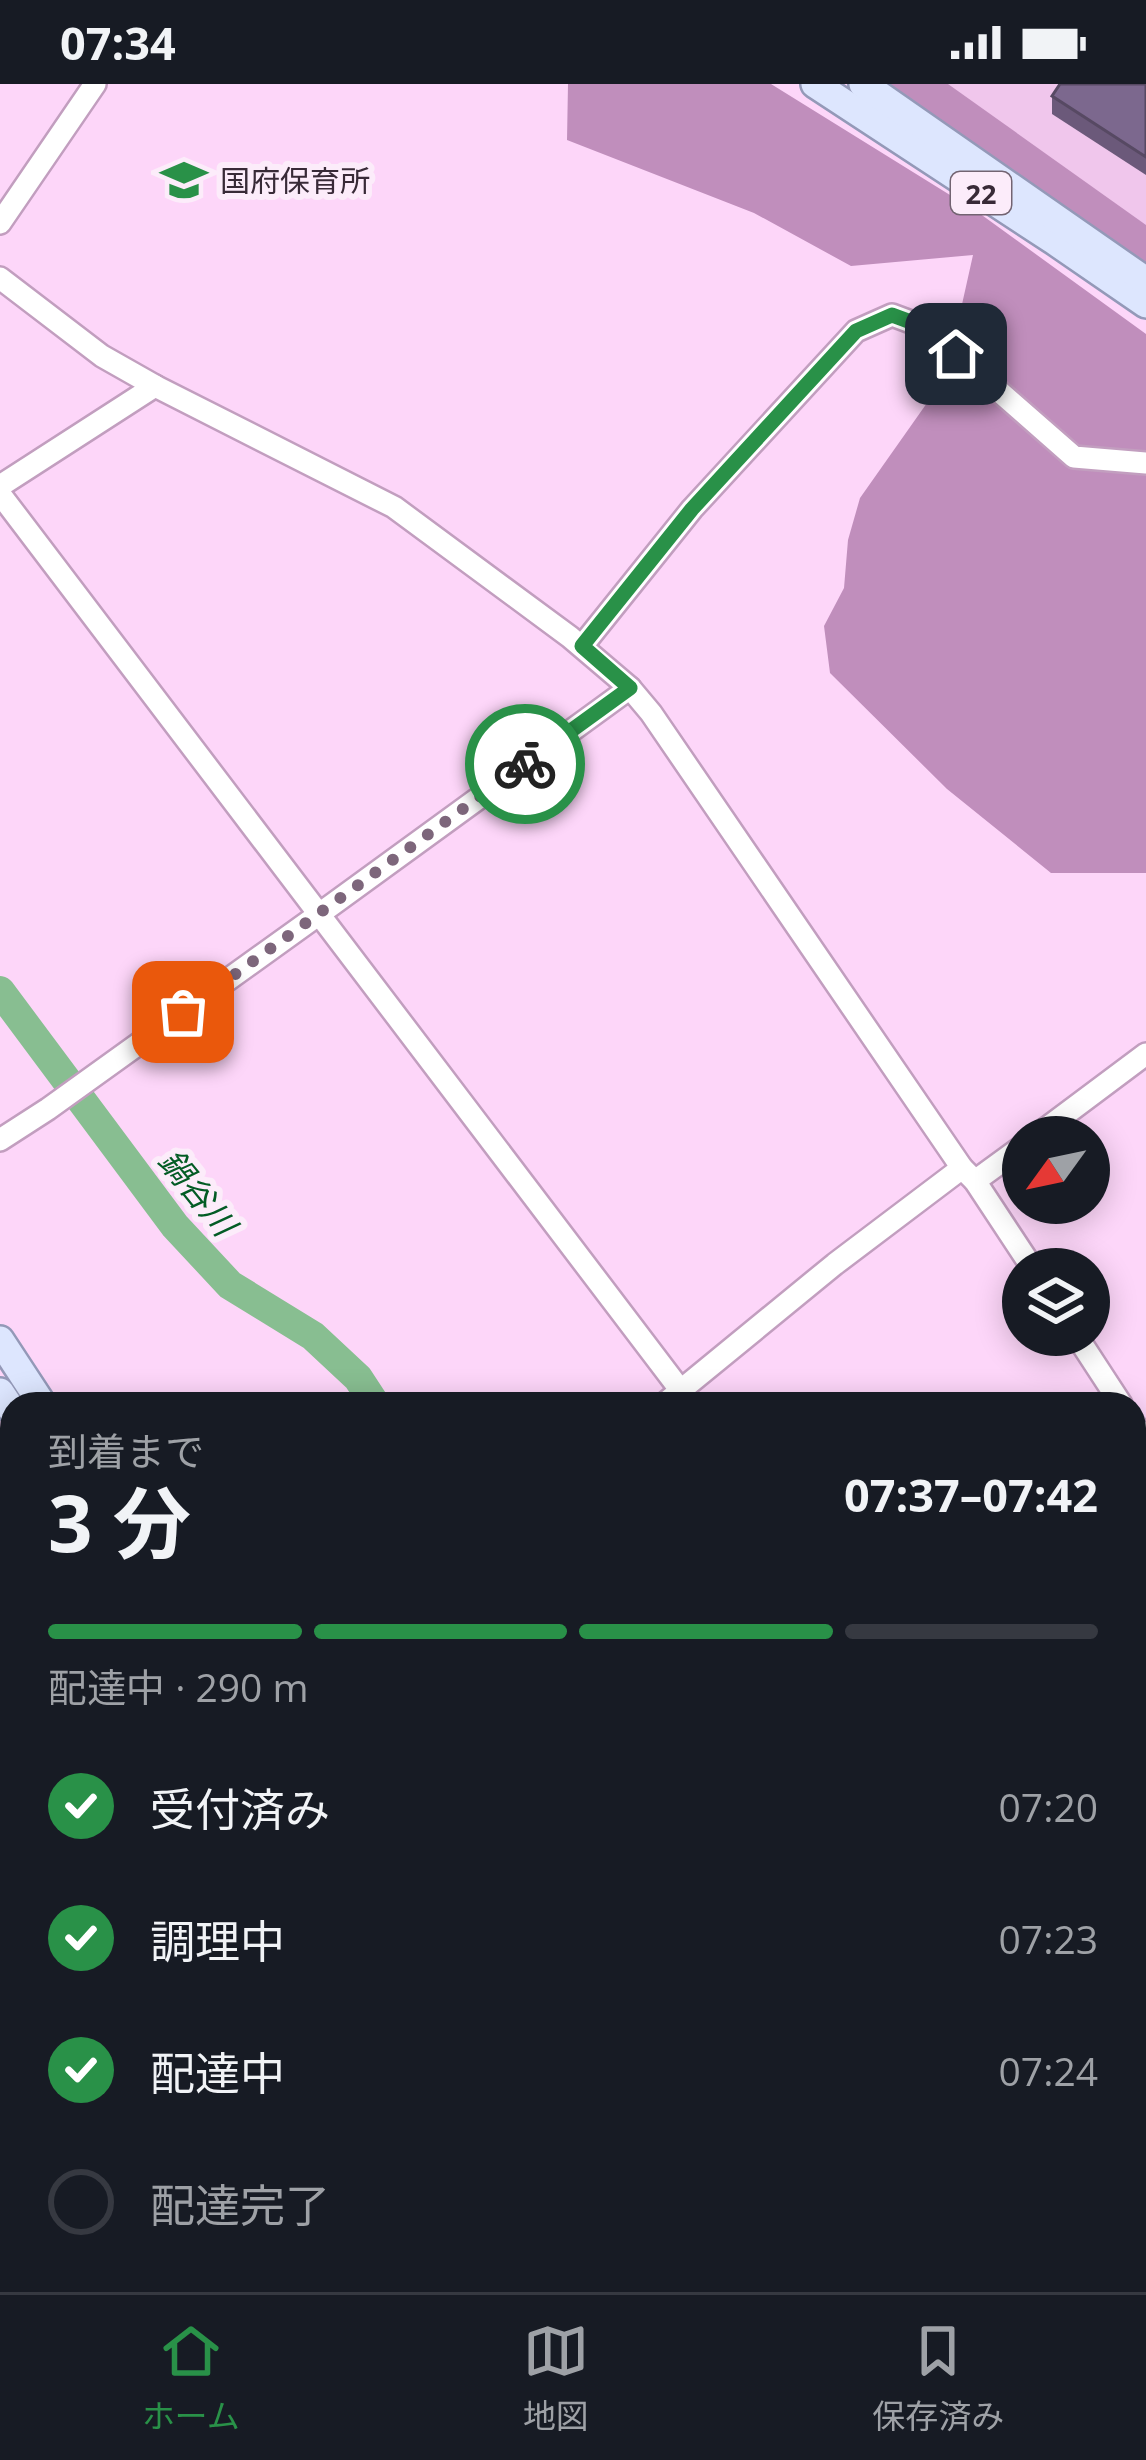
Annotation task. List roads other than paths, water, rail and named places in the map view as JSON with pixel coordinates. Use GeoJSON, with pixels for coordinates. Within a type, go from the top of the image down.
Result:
{"type":"FeatureCollection","features":[{"type":"Feature","properties":{"kind":"main road","name":"22"},"geometry":{"type":"LineString","coordinates":[[815,84],[1146,304]]}},
{"type":"Feature","properties":{"kind":"main road","name":"22"},"geometry":{"type":"LineString","coordinates":[[863,84],[1146,280]]}},
{"type":"Feature","properties":{"kind":"main road"},"geometry":{"type":"LineString","coordinates":[[0,1340],[33,1392]]}},
{"type":"Feature","properties":{"kind":"street"},"geometry":{"type":"LineString","coordinates":[[0,223],[95,84]]}},
{"type":"Feature","properties":{"kind":"street"},"geometry":{"type":"LineString","coordinates":[[0,278],[102,356],[394,506],[582,646],[630,688],[1019,1248]]}},
{"type":"Feature","properties":{"kind":"street"},"geometry":{"type":"LineString","coordinates":[[582,646],[692,509],[856,331],[892,315],[927,328],[1074,457],[1146,464]]}},
{"type":"Feature","properties":{"kind":"street"},"geometry":{"type":"LineString","coordinates":[[155,386],[0,490],[672,1392]]}},
{"type":"Feature","properties":{"kind":"street"},"geometry":{"type":"LineString","coordinates":[[0,1140],[630,688]]}},
{"type":"Feature","properties":{"kind":"street"},"geometry":{"type":"LineString","coordinates":[[1063,1116],[1146,1054]]}},
{"type":"Feature","properties":{"kind":"street"},"geometry":{"type":"LineString","coordinates":[[687,1392],[835,1264],[1002,1157]]}},
{"type":"Feature","properties":{"kind":"street"},"geometry":{"type":"LineString","coordinates":[[1090,1356],[1113,1392]]}},
{"type":"Feature","properties":{"kind":"waterway","name":"鍋谷川"},"geometry":{"type":"LineString","coordinates":[[0,991],[175,1226],[230,1285],[313,1336],[367,1392]]}},
{"type":"Feature","properties":{"kind":"place","name":"国府保育所"},"geometry":{"type":"Point","coordinates":[184,180]}}]}
